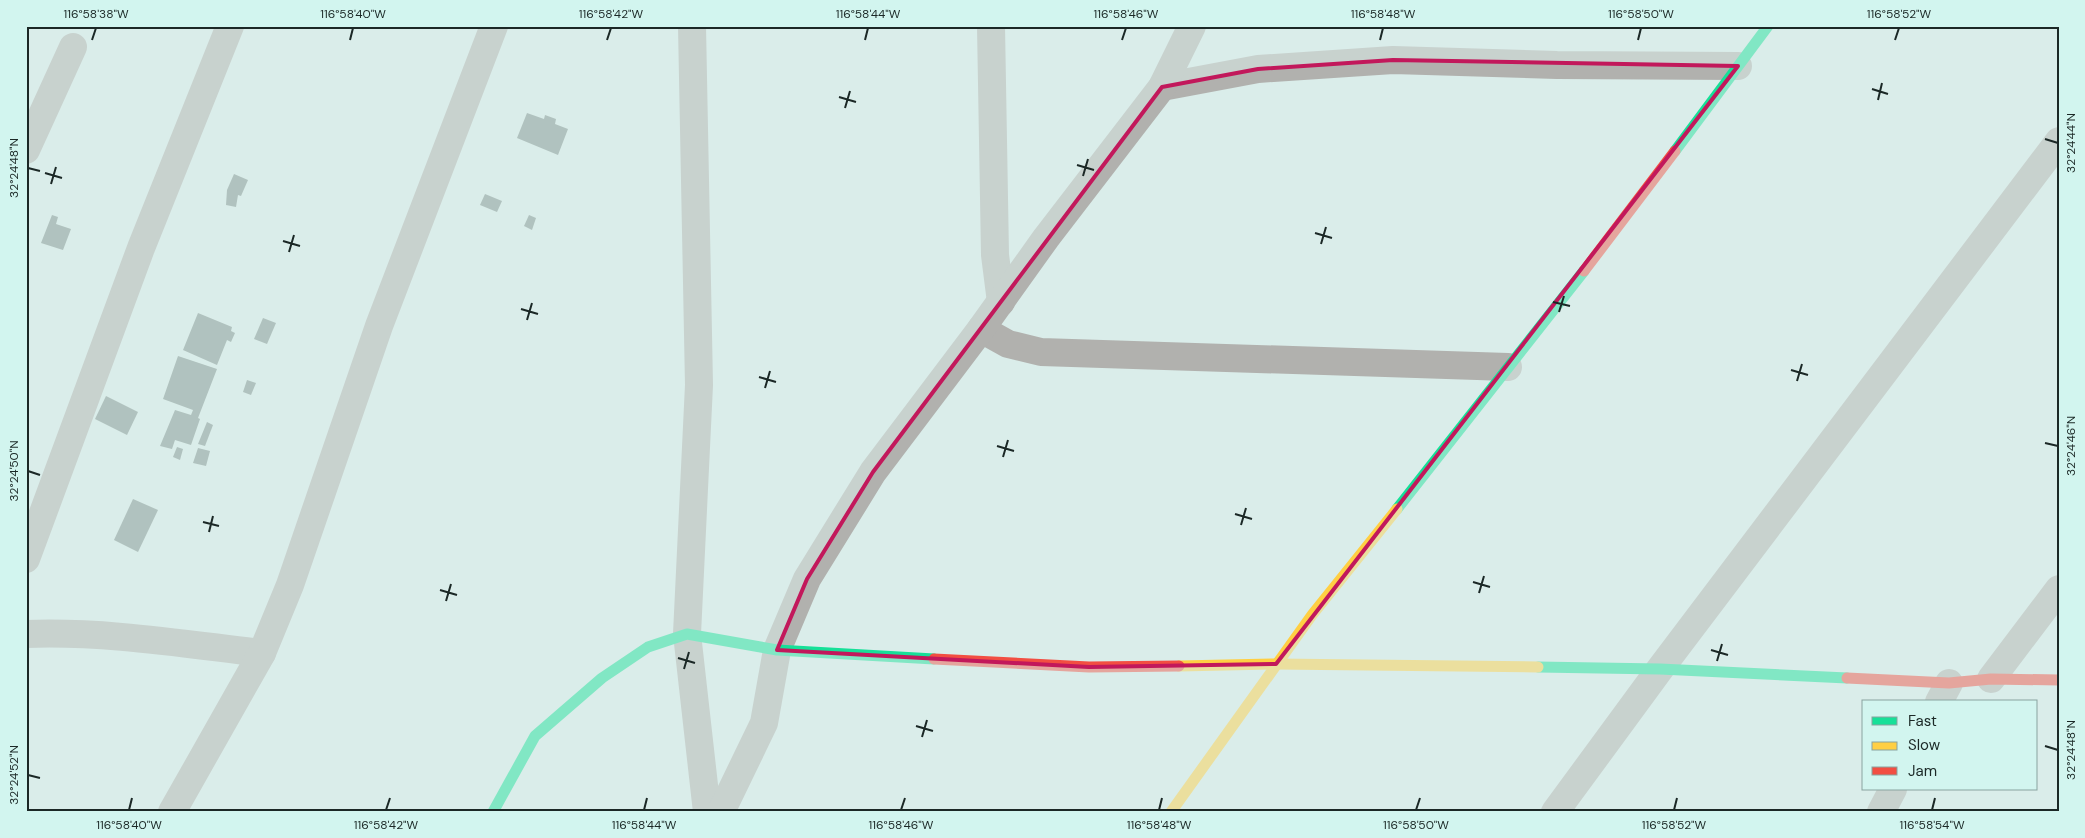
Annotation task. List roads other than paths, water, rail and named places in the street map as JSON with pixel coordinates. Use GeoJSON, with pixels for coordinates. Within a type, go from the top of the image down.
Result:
{"type":"FeatureCollection","features":[{"type":"Feature","properties":{"kind":"street"},"geometry":{"type":"LineString","coordinates":[[26,558],[141,248],[230,26]]}},
{"type":"Feature","properties":{"kind":"street"},"geometry":{"type":"LineString","coordinates":[[172,812],[262,653],[290,585],[379,326],[494,26]]}},
{"type":"Feature","properties":{"kind":"street"},"geometry":{"type":"LineString","coordinates":[[692,26],[700,385],[687,634],[707,812]]}},
{"type":"Feature","properties":{"kind":"street"},"geometry":{"type":"LineString","coordinates":[[991,26],[995,255],[1001,302]]}},
{"type":"Feature","properties":{"kind":"street"},"geometry":{"type":"LineString","coordinates":[[721,812],[764,723],[777,650],[807,579],[873,472],[1001,302],[1046,238],[1162,87],[1192,26]]}},
{"type":"Feature","properties":{"kind":"street"},"geometry":{"type":"LineString","coordinates":[[1171,812],[1312,615],[1642,196],[1768,26]]}},
{"type":"Feature","properties":{"kind":"street"},"geometry":{"type":"LineString","coordinates":[[26,150],[73,47]]}},
{"type":"Feature","properties":{"kind":"street"},"geometry":{"type":"LineString","coordinates":[[1162,87],[1258,69],[1393,60],[1557,65],[1738,66]]}},
{"type":"Feature","properties":{"kind":"street"},"geometry":{"type":"LineString","coordinates":[[1555,812],[1660,669],[2059,140]]}},
{"type":"Feature","properties":{"kind":"street"},"geometry":{"type":"LineString","coordinates":[[981,328],[1008,344],[1041,352],[1508,367]]}},
{"type":"Feature","properties":{"kind":"street"},"geometry":{"type":"LineString","coordinates":[[1991,679],[2059,589]]}},
{"type":"Feature","properties":{"kind":"street"},"geometry":{"type":"LineString","coordinates":[[26,634],[51,633],[131,637],[262,653]]}},
{"type":"Feature","properties":{"kind":"street"},"geometry":{"type":"LineString","coordinates":[[493,812],[535,736],[602,678],[648,647],[687,634],[777,650],[1089,667],[1276,664],[1660,669],[1944,692],[1991,679],[2059,680]]}},
{"type":"Feature","properties":{"kind":"street"},"geometry":{"type":"LineString","coordinates":[[1881,812],[1892,790]]}}]}
